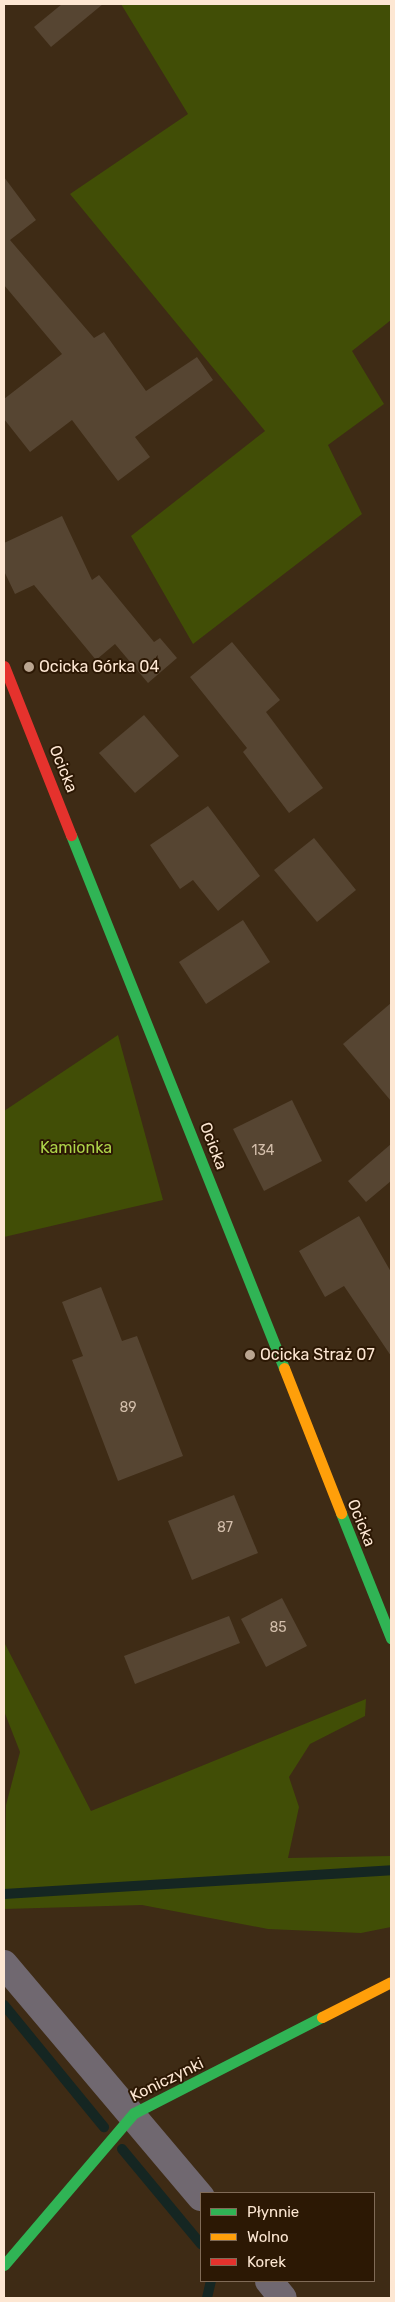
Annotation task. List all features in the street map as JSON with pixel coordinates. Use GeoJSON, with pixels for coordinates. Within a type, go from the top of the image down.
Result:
{"type":"FeatureCollection","features":[{"type":"Feature","properties":{"kind":"street","name":"Ocicka"},"geometry":{"type":"LineString","coordinates":[[4,666],[391,1638]]}},
{"type":"Feature","properties":{"kind":"street"},"geometry":{"type":"LineString","coordinates":[[4,1964],[134,2114],[200,2196]]}},
{"type":"Feature","properties":{"kind":"street","name":"Koniczynki"},"geometry":{"type":"LineString","coordinates":[[4,2265],[134,2114],[391,1982]]}},
{"type":"Feature","properties":{"kind":"street"},"geometry":{"type":"LineString","coordinates":[[270,2282],[283,2298]]}},
{"type":"Feature","properties":{"kind":"green space"},"geometry":{"type":"Polygon","coordinates":[[[121,4],[391,4],[391,320],[352,351],[384,404],[328,445],[362,514],[193,644],[131,536],[265,431],[70,194],[188,114],[121,4]]]}},
{"type":"Feature","properties":{"kind":"green space","name":"Kamionka"},"geometry":{"type":"Polygon","coordinates":[[[118,1035],[163,1200],[4,1237],[4,1111],[118,1035]]]}},
{"type":"Feature","properties":{"kind":"green space"},"geometry":{"type":"Polygon","coordinates":[[[4,1642],[91,1811],[366,1699],[365,1716],[310,1744],[289,1777],[299,1807],[288,1858],[391,1856],[391,1927],[361,1933],[268,1929],[142,1905],[4,1909],[6,1805],[20,1752],[4,1711],[4,1642]]]}},
{"type":"Feature","properties":{"kind":"building"},"geometry":{"type":"Polygon","coordinates":[[[62,4],[103,4],[51,47],[34,27],[62,4]]]}},
{"type":"Feature","properties":{"kind":"building"},"geometry":{"type":"Polygon","coordinates":[[[4,177],[36,220],[10,240],[94,338],[104,332],[146,391],[197,357],[213,380],[135,437],[150,457],[118,481],[72,420],[30,452],[4,419],[4,399],[62,354],[4,285],[4,177]]]}},
{"type":"Feature","properties":{"kind":"building"},"geometry":{"type":"Polygon","coordinates":[[[62,516],[92,580],[99,575],[154,642],[160,638],[177,658],[148,683],[115,644],[96,660],[34,585],[15,594],[4,571],[4,543],[62,516]]]}},
{"type":"Feature","properties":{"kind":"building"},"geometry":{"type":"Polygon","coordinates":[[[232,642],[280,700],[266,712],[323,788],[289,813],[243,752],[247,748],[190,677],[232,642]]]}},
{"type":"Feature","properties":{"kind":"building"},"geometry":{"type":"Polygon","coordinates":[[[144,715],[179,756],[135,793],[99,753],[144,715]]]}},
{"type":"Feature","properties":{"kind":"building"},"geometry":{"type":"Polygon","coordinates":[[[208,806],[260,876],[218,911],[193,880],[180,889],[150,845],[208,806]]]}},
{"type":"Feature","properties":{"kind":"building"},"geometry":{"type":"Polygon","coordinates":[[[314,838],[356,890],[317,922],[274,870],[314,838]]]}},
{"type":"Feature","properties":{"kind":"building"},"geometry":{"type":"Polygon","coordinates":[[[243,920],[270,962],[206,1004],[179,962],[243,920]]]}},
{"type":"Feature","properties":{"kind":"building"},"geometry":{"type":"Polygon","coordinates":[[[391,1003],[391,1101],[343,1044],[391,1003]]]}},
{"type":"Feature","properties":{"kind":"building"},"geometry":{"type":"Polygon","coordinates":[[[292,1100],[322,1161],[264,1191],[233,1129],[292,1100]]]}},
{"type":"Feature","properties":{"kind":"building"},"geometry":{"type":"Polygon","coordinates":[[[391,1144],[391,1181],[366,1202],[348,1181],[391,1144]]]}},
{"type":"Feature","properties":{"kind":"building"},"geometry":{"type":"Polygon","coordinates":[[[359,1216],[391,1272],[391,1356],[344,1286],[325,1297],[299,1251],[359,1216]]]}},
{"type":"Feature","properties":{"kind":"building"},"geometry":{"type":"Polygon","coordinates":[[[101,1287],[122,1341],[137,1336],[183,1456],[118,1481],[72,1360],[83,1356],[62,1302],[101,1287]]]}},
{"type":"Feature","properties":{"kind":"building"},"geometry":{"type":"Polygon","coordinates":[[[234,1495],[258,1553],[192,1580],[168,1521],[234,1495]]]}},
{"type":"Feature","properties":{"kind":"building"},"geometry":{"type":"Polygon","coordinates":[[[282,1598],[307,1646],[266,1667],[241,1619],[282,1598]]]}},
{"type":"Feature","properties":{"kind":"building"},"geometry":{"type":"Polygon","coordinates":[[[229,1616],[240,1643],[135,1684],[124,1656],[229,1616]]]}},
{"type":"Feature","properties":{"kind":"waterway"},"geometry":{"type":"LineString","coordinates":[[4,1894],[391,1870]]}},
{"type":"Feature","properties":{"kind":"waterway"},"geometry":{"type":"LineString","coordinates":[[4,2005],[104,2127]]}},
{"type":"Feature","properties":{"kind":"waterway"},"geometry":{"type":"LineString","coordinates":[[122,2149],[200,2243]]}},
{"type":"Feature","properties":{"kind":"waterway"},"geometry":{"type":"LineString","coordinates":[[207,2298],[211,2282]]}},
{"type":"Feature","properties":{"kind":"traffic: fast"},"geometry":{"type":"LineString","coordinates":[[71,835],[284,1368]]}},
{"type":"Feature","properties":{"kind":"traffic: fast"},"geometry":{"type":"LineString","coordinates":[[341,1513],[391,1638]]}},
{"type":"Feature","properties":{"kind":"traffic: fast"},"geometry":{"type":"LineString","coordinates":[[4,2265],[134,2113],[322,2017]]}},
{"type":"Feature","properties":{"kind":"traffic: slow"},"geometry":{"type":"LineString","coordinates":[[284,1368],[341,1513]]}},
{"type":"Feature","properties":{"kind":"traffic: slow"},"geometry":{"type":"LineString","coordinates":[[322,2017],[391,1982]]}},
{"type":"Feature","properties":{"kind":"traffic: jam"},"geometry":{"type":"LineString","coordinates":[[4,666],[71,835]]}},
{"type":"Feature","properties":{"kind":"place","name":"Ocicka Górka 04"},"geometry":{"type":"Point","coordinates":[29,667]}},
{"type":"Feature","properties":{"kind":"place","name":"Ocicka Straż 07"},"geometry":{"type":"Point","coordinates":[250,1355]}}]}
